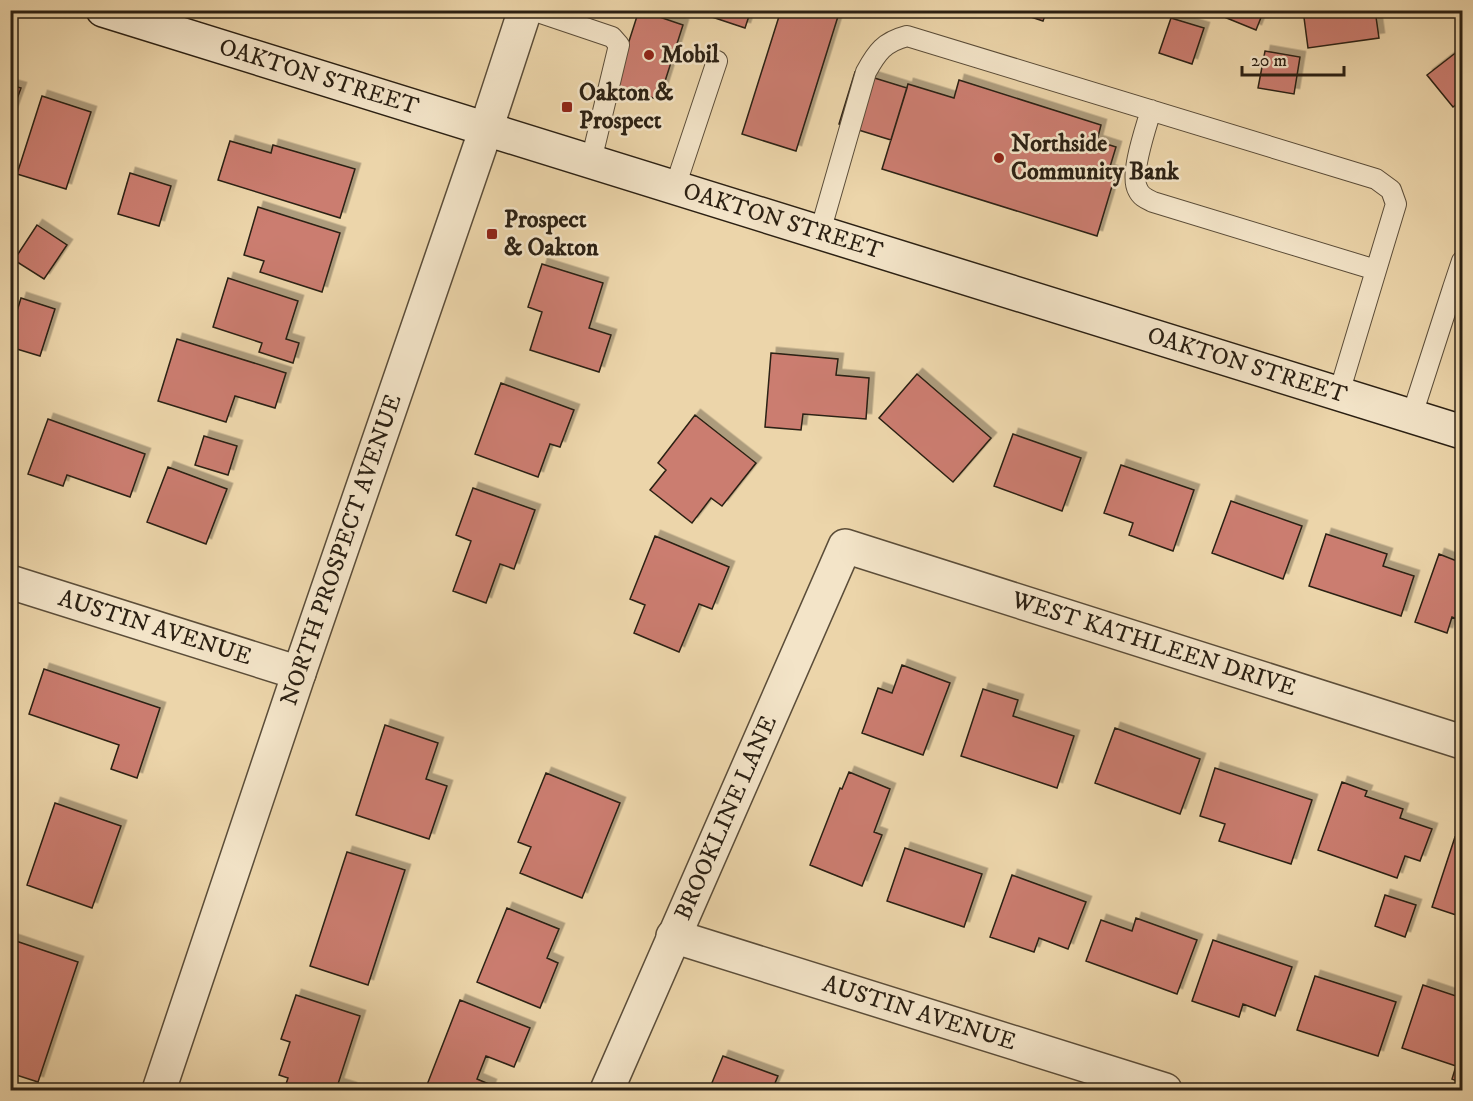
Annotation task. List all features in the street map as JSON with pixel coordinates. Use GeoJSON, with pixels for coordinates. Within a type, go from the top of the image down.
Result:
{"type":"FeatureCollection","features":[{"type":"Feature","properties":{"kind":"street","name":"OAKTON STREET"},"geometry":{"type":"LineString","coordinates":[[104,10],[1462,432]]}},
{"type":"Feature","properties":{"kind":"street","name":"NORTH PROSPECT AVENUE"},"geometry":{"type":"LineString","coordinates":[[159,1090],[525,10]]}},
{"type":"Feature","properties":{"kind":"street","name":"WEST KATHLEEN DRIVE"},"geometry":{"type":"LineString","coordinates":[[845,546],[1462,742]]}},
{"type":"Feature","properties":{"kind":"street","name":"BROOKLINE LANE"},"geometry":{"type":"LineString","coordinates":[[607,1090],[845,546]]}},
{"type":"Feature","properties":{"kind":"street","name":"AUSTIN AVENUE"},"geometry":{"type":"LineString","coordinates":[[10,582],[299,674]]}},
{"type":"Feature","properties":{"kind":"street","name":"AUSTIN AVENUE"},"geometry":{"type":"LineString","coordinates":[[673,936],[1165,1090]]}},
{"type":"Feature","properties":{"kind":"lane"},"geometry":{"type":"LineString","coordinates":[[532,10],[612,37],[619,45],[591,161]]}},
{"type":"Feature","properties":{"kind":"lane"},"geometry":{"type":"LineString","coordinates":[[820,232],[866,72],[876,54],[894,39],[907,36],[1376,179],[1391,190],[1396,204],[1339,393]]}},
{"type":"Feature","properties":{"kind":"lane"},"geometry":{"type":"LineString","coordinates":[[675,187],[717,61]]}},
{"type":"Feature","properties":{"kind":"lane"},"geometry":{"type":"LineString","coordinates":[[1151,110],[1135,176],[1136,188],[1142,196],[1153,202],[1376,270]]}},
{"type":"Feature","properties":{"kind":"lane"},"geometry":{"type":"LineString","coordinates":[[1412,416],[1458,289],[1462,261]]}},
{"type":"Feature","properties":{"kind":"building","name":"Mobil"},"geometry":{"type":"Polygon","coordinates":[[[639,10],[683,25],[659,100],[615,85],[639,10]]]}},
{"type":"Feature","properties":{"kind":"building"},"geometry":{"type":"Polygon","coordinates":[[[691,10],[751,10],[745,28],[691,10]]]}},
{"type":"Feature","properties":{"kind":"building"},"geometry":{"type":"Polygon","coordinates":[[[781,10],[840,10],[796,151],[742,134],[781,10]]]}},
{"type":"Feature","properties":{"kind":"building"},"geometry":{"type":"Polygon","coordinates":[[[1010,10],[1047,10],[1043,21],[1010,10]]]}},
{"type":"Feature","properties":{"kind":"building"},"geometry":{"type":"Polygon","coordinates":[[[1207,10],[1264,10],[1256,30],[1207,10]]]}},
{"type":"Feature","properties":{"kind":"building"},"geometry":{"type":"Polygon","coordinates":[[[1303,10],[1375,10],[1379,38],[1308,48],[1303,10]]]}},
{"type":"Feature","properties":{"kind":"building"},"geometry":{"type":"Polygon","coordinates":[[[1171,18],[1204,28],[1192,64],[1159,53],[1171,18]]]}},
{"type":"Feature","properties":{"kind":"building"},"geometry":{"type":"Polygon","coordinates":[[[1265,51],[1300,57],[1294,94],[1258,88],[1265,51]]]}},
{"type":"Feature","properties":{"kind":"building"},"geometry":{"type":"Polygon","coordinates":[[[1458,51],[1462,57],[1462,100],[1453,107],[1427,75],[1458,51]]]}},
{"type":"Feature","properties":{"kind":"building"},"geometry":{"type":"Polygon","coordinates":[[[855,72],[907,88],[891,140],[839,124],[855,72]]]}},
{"type":"Feature","properties":{"kind":"building","name":"Northside Community Bank"},"geometry":{"type":"Polygon","coordinates":[[[959,80],[1101,125],[1097,141],[1116,147],[1109,170],[1116,173],[1097,236],[882,169],[908,84],[954,98],[959,80]]]}},
{"type":"Feature","properties":{"kind":"building"},"geometry":{"type":"Polygon","coordinates":[[[10,85],[21,88],[10,118],[10,85]]]}},
{"type":"Feature","properties":{"kind":"building"},"geometry":{"type":"Polygon","coordinates":[[[42,96],[91,112],[66,189],[17,174],[42,96]]]}},
{"type":"Feature","properties":{"kind":"building"},"geometry":{"type":"Polygon","coordinates":[[[230,141],[271,153],[273,145],[355,169],[340,218],[218,180],[230,141]]]}},
{"type":"Feature","properties":{"kind":"building"},"geometry":{"type":"Polygon","coordinates":[[[130,173],[171,186],[159,226],[118,214],[130,173]]]}},
{"type":"Feature","properties":{"kind":"building"},"geometry":{"type":"Polygon","coordinates":[[[258,207],[340,233],[322,292],[260,272],[264,261],[244,255],[258,207]]]}},
{"type":"Feature","properties":{"kind":"building"},"geometry":{"type":"Polygon","coordinates":[[[37,225],[67,245],[44,279],[14,260],[37,225]]]}},
{"type":"Feature","properties":{"kind":"building"},"geometry":{"type":"Polygon","coordinates":[[[542,264],[603,283],[589,328],[611,335],[599,372],[530,350],[542,312],[528,307],[542,264]]]}},
{"type":"Feature","properties":{"kind":"building"},"geometry":{"type":"Polygon","coordinates":[[[228,278],[298,301],[286,339],[299,343],[293,363],[259,352],[262,343],[213,327],[228,278]]]}},
{"type":"Feature","properties":{"kind":"building"},"geometry":{"type":"Polygon","coordinates":[[[21,298],[55,309],[40,356],[10,347],[10,334],[21,298]]]}},
{"type":"Feature","properties":{"kind":"building"},"geometry":{"type":"Polygon","coordinates":[[[177,339],[286,373],[275,408],[235,396],[226,422],[158,401],[177,339]]]}},
{"type":"Feature","properties":{"kind":"building"},"geometry":{"type":"Polygon","coordinates":[[[771,353],[838,359],[836,375],[869,378],[866,419],[803,414],[801,430],[765,427],[771,353]]]}},
{"type":"Feature","properties":{"kind":"building"},"geometry":{"type":"Polygon","coordinates":[[[917,374],[991,438],[953,482],[879,418],[917,374]]]}},
{"type":"Feature","properties":{"kind":"building"},"geometry":{"type":"Polygon","coordinates":[[[501,383],[574,410],[560,447],[550,444],[538,477],[475,454],[501,383]]]}},
{"type":"Feature","properties":{"kind":"building"},"geometry":{"type":"Polygon","coordinates":[[[695,415],[756,463],[722,506],[711,498],[692,523],[650,490],[666,470],[658,463],[695,415]]]}},
{"type":"Feature","properties":{"kind":"building"},"geometry":{"type":"Polygon","coordinates":[[[48,419],[145,454],[130,497],[67,475],[63,486],[28,474],[48,419]]]}},
{"type":"Feature","properties":{"kind":"building"},"geometry":{"type":"Polygon","coordinates":[[[1013,434],[1081,458],[1062,511],[994,486],[1013,434]]]}},
{"type":"Feature","properties":{"kind":"building"},"geometry":{"type":"Polygon","coordinates":[[[204,436],[237,446],[228,475],[195,465],[204,436]]]}},
{"type":"Feature","properties":{"kind":"building"},"geometry":{"type":"Polygon","coordinates":[[[1121,465],[1194,490],[1173,551],[1129,535],[1133,523],[1104,513],[1121,465]]]}},
{"type":"Feature","properties":{"kind":"building"},"geometry":{"type":"Polygon","coordinates":[[[168,467],[227,489],[206,544],[147,522],[168,467]]]}},
{"type":"Feature","properties":{"kind":"building"},"geometry":{"type":"Polygon","coordinates":[[[473,488],[535,510],[514,569],[500,564],[486,603],[453,591],[471,541],[456,535],[473,488]]]}},
{"type":"Feature","properties":{"kind":"building"},"geometry":{"type":"Polygon","coordinates":[[[1231,501],[1302,526],[1283,579],[1212,553],[1231,501]]]}},
{"type":"Feature","properties":{"kind":"building"},"geometry":{"type":"Polygon","coordinates":[[[1326,534],[1387,554],[1383,566],[1414,576],[1401,616],[1309,586],[1326,534]]]}},
{"type":"Feature","properties":{"kind":"building"},"geometry":{"type":"Polygon","coordinates":[[[655,536],[729,567],[712,609],[699,604],[679,652],[634,633],[645,605],[630,599],[655,536]]]}},
{"type":"Feature","properties":{"kind":"building"},"geometry":{"type":"Polygon","coordinates":[[[1439,554],[1462,563],[1462,621],[1452,617],[1447,633],[1415,622],[1439,554]]]}},
{"type":"Feature","properties":{"kind":"building"},"geometry":{"type":"Polygon","coordinates":[[[902,665],[950,683],[923,755],[862,733],[878,688],[892,693],[902,665]]]}},
{"type":"Feature","properties":{"kind":"building"},"geometry":{"type":"Polygon","coordinates":[[[44,669],[160,708],[137,778],[111,769],[119,745],[29,714],[44,669]]]}},
{"type":"Feature","properties":{"kind":"building"},"geometry":{"type":"Polygon","coordinates":[[[983,689],[1018,700],[1013,716],[1074,736],[1057,788],[961,756],[983,689]]]}},
{"type":"Feature","properties":{"kind":"building"},"geometry":{"type":"Polygon","coordinates":[[[385,725],[438,743],[426,779],[447,786],[429,839],[356,815],[385,725]]]}},
{"type":"Feature","properties":{"kind":"building"},"geometry":{"type":"Polygon","coordinates":[[[1115,728],[1200,759],[1180,814],[1095,783],[1115,728]]]}},
{"type":"Feature","properties":{"kind":"building"},"geometry":{"type":"Polygon","coordinates":[[[1215,768],[1312,800],[1291,864],[1219,841],[1225,824],[1200,816],[1215,768]]]}},
{"type":"Feature","properties":{"kind":"building"},"geometry":{"type":"Polygon","coordinates":[[[849,772],[890,789],[874,832],[882,835],[862,886],[810,865],[840,788],[842,789],[849,772]]]}},
{"type":"Feature","properties":{"kind":"building"},"geometry":{"type":"Polygon","coordinates":[[[546,773],[620,803],[582,898],[520,873],[531,847],[518,842],[546,773]]]}},
{"type":"Feature","properties":{"kind":"building"},"geometry":{"type":"Polygon","coordinates":[[[1342,782],[1367,791],[1365,796],[1403,809],[1400,818],[1432,829],[1420,861],[1405,856],[1397,878],[1318,850],[1342,782]]]}},
{"type":"Feature","properties":{"kind":"building"},"geometry":{"type":"Polygon","coordinates":[[[55,803],[121,826],[92,908],[27,885],[55,803]]]}},
{"type":"Feature","properties":{"kind":"building"},"geometry":{"type":"Polygon","coordinates":[[[1455,837],[1462,839],[1462,917],[1432,907],[1455,837]]]}},
{"type":"Feature","properties":{"kind":"building"},"geometry":{"type":"Polygon","coordinates":[[[905,848],[982,874],[964,927],[887,901],[905,848]]]}},
{"type":"Feature","properties":{"kind":"building"},"geometry":{"type":"Polygon","coordinates":[[[347,852],[405,870],[368,985],[310,966],[347,852]]]}},
{"type":"Feature","properties":{"kind":"building"},"geometry":{"type":"Polygon","coordinates":[[[1012,875],[1086,902],[1068,949],[1039,938],[1034,952],[990,937],[1012,875]]]}},
{"type":"Feature","properties":{"kind":"building"},"geometry":{"type":"Polygon","coordinates":[[[1385,895],[1416,905],[1405,937],[1375,926],[1385,895]]]}},
{"type":"Feature","properties":{"kind":"building"},"geometry":{"type":"Polygon","coordinates":[[[507,908],[559,929],[547,958],[558,963],[540,1008],[477,982],[507,908]]]}},
{"type":"Feature","properties":{"kind":"building"},"geometry":{"type":"Polygon","coordinates":[[[1136,918],[1197,940],[1177,994],[1086,961],[1101,920],[1132,931],[1136,918]]]}},
{"type":"Feature","properties":{"kind":"building"},"geometry":{"type":"Polygon","coordinates":[[[10,939],[78,962],[38,1082],[10,1073],[10,939]]]}},
{"type":"Feature","properties":{"kind":"building"},"geometry":{"type":"Polygon","coordinates":[[[1213,940],[1292,967],[1275,1016],[1243,1004],[1239,1017],[1192,1001],[1213,940]]]}},
{"type":"Feature","properties":{"kind":"building"},"geometry":{"type":"Polygon","coordinates":[[[1315,976],[1396,1002],[1378,1056],[1297,1030],[1315,976]]]}},
{"type":"Feature","properties":{"kind":"building"},"geometry":{"type":"Polygon","coordinates":[[[1423,985],[1462,998],[1462,1083],[1452,1079],[1456,1066],[1402,1048],[1423,985]]]}},
{"type":"Feature","properties":{"kind":"building"},"geometry":{"type":"Polygon","coordinates":[[[296,995],[360,1016],[338,1084],[351,1088],[351,1090],[284,1090],[288,1078],[279,1075],[290,1042],[281,1039],[296,995]]]}},
{"type":"Feature","properties":{"kind":"building"},"geometry":{"type":"Polygon","coordinates":[[[460,1000],[530,1028],[514,1067],[486,1056],[477,1079],[491,1085],[489,1090],[425,1090],[460,1000]]]}},
{"type":"Feature","properties":{"kind":"building"},"geometry":{"type":"Polygon","coordinates":[[[723,1056],[778,1076],[772,1090],[709,1090],[723,1056]]]}},
{"type":"Feature","properties":{"kind":"place","name":"Mobil"},"geometry":{"type":"Point","coordinates":[649,55]}},
{"type":"Feature","properties":{"kind":"place","name":"Oakton & Prospect"},"geometry":{"type":"Point","coordinates":[567,107]}},
{"type":"Feature","properties":{"kind":"place","name":"Northside Community Bank"},"geometry":{"type":"Point","coordinates":[999,158]}},
{"type":"Feature","properties":{"kind":"place","name":"Prospect & Oakton"},"geometry":{"type":"Point","coordinates":[492,234]}}]}
